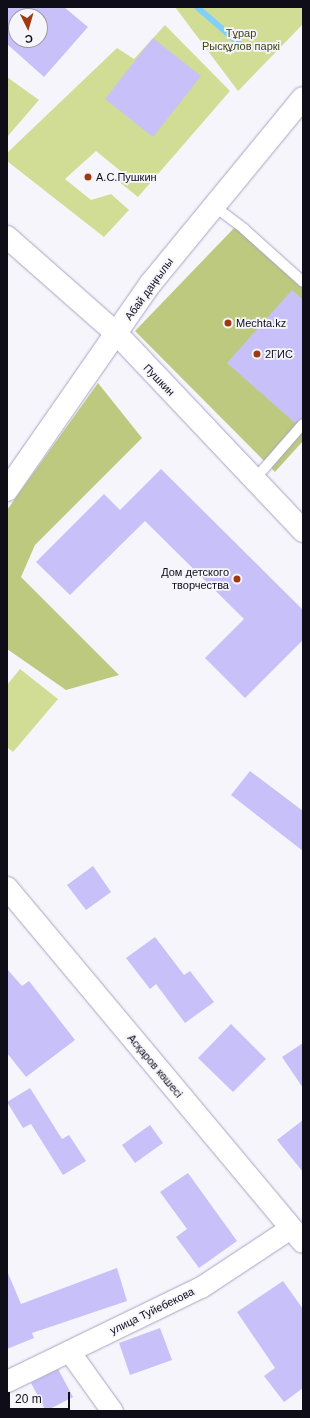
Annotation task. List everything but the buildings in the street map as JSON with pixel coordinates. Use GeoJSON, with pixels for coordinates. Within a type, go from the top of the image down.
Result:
{"type":"FeatureCollection","features":[{"type":"Feature","properties":{"kind":"main road","name":"Абай даңғылы"},"geometry":{"type":"LineString","coordinates":[[7,490],[151,283],[303,98]]}},
{"type":"Feature","properties":{"kind":"main road","name":"Пушкин"},"geometry":{"type":"LineString","coordinates":[[7,237],[116,334],[303,531]]}},
{"type":"Feature","properties":{"kind":"main road","name":"Асқаров көшесі"},"geometry":{"type":"LineString","coordinates":[[7,888],[297,1235]]}},
{"type":"Feature","properties":{"kind":"street","name":"улица Туйебекова"},"geometry":{"type":"LineString","coordinates":[[7,1381],[201,1287],[297,1235]]}},
{"type":"Feature","properties":{"kind":"street"},"geometry":{"type":"LineString","coordinates":[[69,1350],[112,1411]]}},
{"type":"Feature","properties":{"kind":"lane"},"geometry":{"type":"LineString","coordinates":[[214,206],[303,282]]}},
{"type":"Feature","properties":{"kind":"lane"},"geometry":{"type":"LineString","coordinates":[[254,480],[303,424]]}},
{"type":"Feature","properties":{"kind":"green space","name":"Тұрар Рысқұлов паркі"},"geometry":{"type":"Polygon","coordinates":[[[175,7],[303,7],[303,24],[238,91],[175,7]]]}},
{"type":"Feature","properties":{"kind":"green space"},"geometry":{"type":"Polygon","coordinates":[[[165,25],[230,91],[138,197],[118,181],[123,173],[96,151],[65,179],[91,200],[111,194],[129,210],[104,237],[7,161],[7,153],[117,48],[134,59],[165,25]]]}},
{"type":"Feature","properties":{"kind":"green space"},"geometry":{"type":"Polygon","coordinates":[[[7,77],[39,100],[7,137],[7,77]]]}},
{"type":"Feature","properties":{"kind":"green space"},"geometry":{"type":"Polygon","coordinates":[[[237,225],[303,280],[303,441],[275,472],[135,331],[237,225]]]}},
{"type":"Feature","properties":{"kind":"green space"},"geometry":{"type":"Polygon","coordinates":[[[98,383],[142,438],[35,545],[21,577],[119,675],[66,690],[7,649],[7,510],[98,383]]]}},
{"type":"Feature","properties":{"kind":"green space"},"geometry":{"type":"Polygon","coordinates":[[[20,669],[58,699],[13,752],[7,747],[7,685],[20,669]]]}},
{"type":"Feature","properties":{"kind":"waterway"},"geometry":{"type":"LineString","coordinates":[[197,7],[241,45]]}},
{"type":"Feature","properties":{"kind":"place","name":"А.С.Пушкин"},"geometry":{"type":"Point","coordinates":[88,177]}},
{"type":"Feature","properties":{"kind":"place","name":"Mechta.kz"},"geometry":{"type":"Point","coordinates":[228,323]}},
{"type":"Feature","properties":{"kind":"place","name":"2ГИС"},"geometry":{"type":"Point","coordinates":[257,354]}},
{"type":"Feature","properties":{"kind":"place","name":"Дом детского творчества"},"geometry":{"type":"Point","coordinates":[237,579]}}]}
